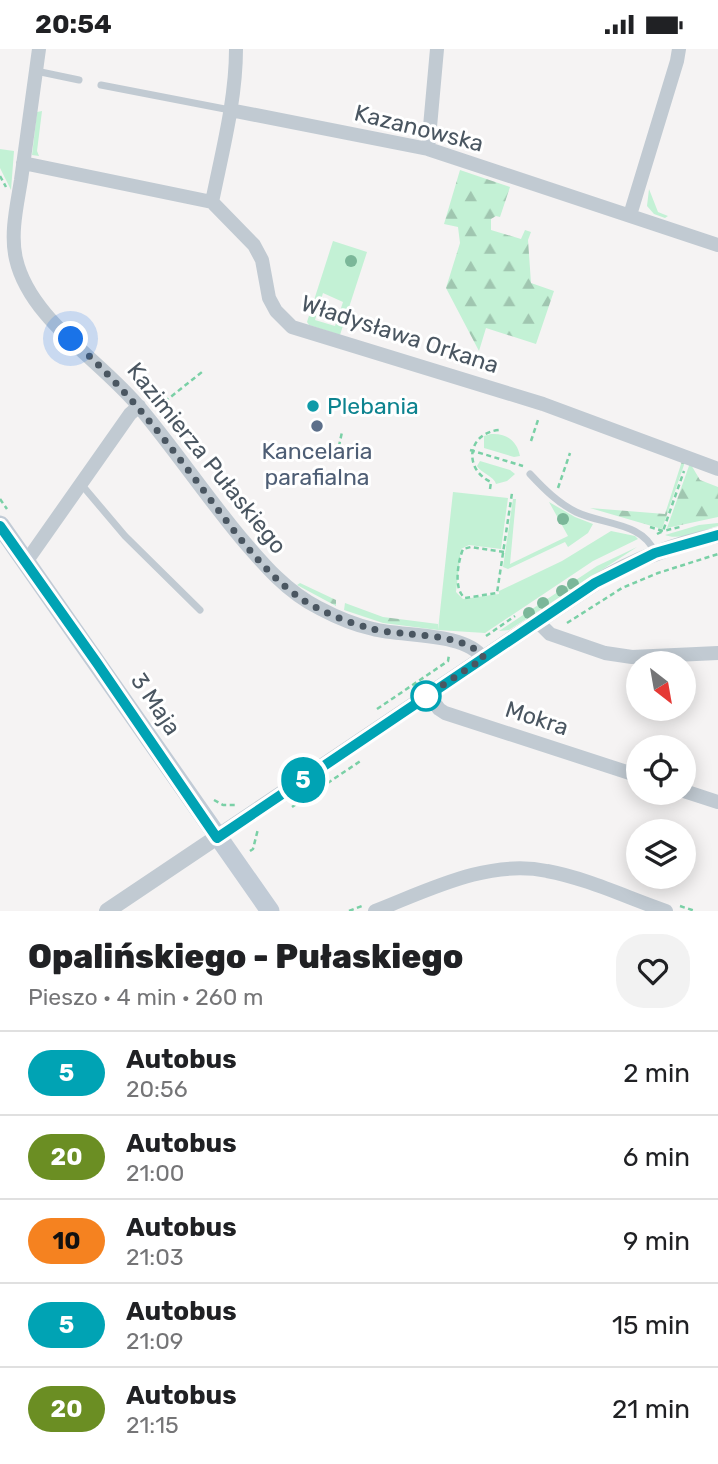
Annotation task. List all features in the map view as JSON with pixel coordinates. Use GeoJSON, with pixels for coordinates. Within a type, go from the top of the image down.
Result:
{"type":"FeatureCollection","features":[{"type":"Feature","properties":{"kind":"main road","name":"3 Maja"},"geometry":{"type":"LineString","coordinates":[[0,526],[270,911]]}},
{"type":"Feature","properties":{"kind":"street","name":"Kazimierza Pułaskiego"},"geometry":{"type":"LineString","coordinates":[[39,49],[14,248],[22,276],[41,310],[106,371],[143,412],[255,554],[272,574],[300,598],[344,620],[371,629],[464,643],[484,658]]}},
{"type":"Feature","properties":{"kind":"street"},"geometry":{"type":"LineString","coordinates":[[23,163],[212,202],[230,110],[236,71],[236,49]]}},
{"type":"Feature","properties":{"kind":"street"},"geometry":{"type":"LineString","coordinates":[[428,149],[437,49]]}},
{"type":"Feature","properties":{"kind":"street"},"geometry":{"type":"LineString","coordinates":[[630,215],[679,49]]}},
{"type":"Feature","properties":{"kind":"street","name":"Kazanowska"},"geometry":{"type":"LineString","coordinates":[[230,110],[428,149],[718,245]]}},
{"type":"Feature","properties":{"kind":"street","name":"Władysława Orkana"},"geometry":{"type":"LineString","coordinates":[[212,202],[254,245],[262,260],[271,304],[292,327],[543,404],[718,469]]}},
{"type":"Feature","properties":{"kind":"street"},"geometry":{"type":"LineString","coordinates":[[26,562],[130,414],[143,412]]}},
{"type":"Feature","properties":{"kind":"street","name":"Władysława Orkana"},"geometry":{"type":"LineString","coordinates":[[694,460],[704,474],[718,479]]}},
{"type":"Feature","properties":{"kind":"street"},"geometry":{"type":"LineString","coordinates":[[107,911],[615,571],[655,553],[718,535]]}},
{"type":"Feature","properties":{"kind":"street"},"geometry":{"type":"LineString","coordinates":[[538,622],[550,634],[605,653],[632,657],[718,653]]}},
{"type":"Feature","properties":{"kind":"street","name":"Mokra"},"geometry":{"type":"LineString","coordinates":[[428,695],[445,713],[626,772]]}},
{"type":"Feature","properties":{"kind":"street"},"geometry":{"type":"LineString","coordinates":[[696,795],[718,802]]}},
{"type":"Feature","properties":{"kind":"street"},"geometry":{"type":"LineString","coordinates":[[375,911],[469,876],[514,869],[548,871],[666,911]]}},
{"type":"Feature","properties":{"kind":"lane"},"geometry":{"type":"LineString","coordinates":[[36,71],[79,80]]}},
{"type":"Feature","properties":{"kind":"lane","name":"Kazanowska"},"geometry":{"type":"LineString","coordinates":[[101,85],[230,110]]}},
{"type":"Feature","properties":{"kind":"lane"},"geometry":{"type":"LineString","coordinates":[[530,474],[554,498],[576,512],[640,533],[652,545],[655,553]]}},
{"type":"Feature","properties":{"kind":"lane"},"geometry":{"type":"LineString","coordinates":[[81,484],[125,535],[200,610]]}},
{"type":"Feature","properties":{"kind":"path"},"geometry":{"type":"LineString","coordinates":[[143,412],[202,373]]}},
{"type":"Feature","properties":{"kind":"path"},"geometry":{"type":"LineString","coordinates":[[531,441],[534,429]]}},
{"type":"Feature","properties":{"kind":"path"},"geometry":{"type":"LineString","coordinates":[[490,489],[491,482],[479,474],[473,464],[471,451],[480,436],[499,430]]}},
{"type":"Feature","properties":{"kind":"path"},"geometry":{"type":"LineString","coordinates":[[337,455],[342,432]]}},
{"type":"Feature","properties":{"kind":"path"},"geometry":{"type":"LineString","coordinates":[[471,451],[521,466]]}},
{"type":"Feature","properties":{"kind":"path"},"geometry":{"type":"LineString","coordinates":[[558,487],[570,453]]}},
{"type":"Feature","properties":{"kind":"path"},"geometry":{"type":"LineString","coordinates":[[663,531],[694,460]]}},
{"type":"Feature","properties":{"kind":"path"},"geometry":{"type":"LineString","coordinates":[[504,552],[471,547],[463,549],[457,589],[461,596],[465,598],[497,593],[504,552],[512,493]]}},
{"type":"Feature","properties":{"kind":"path"},"geometry":{"type":"LineString","coordinates":[[550,634],[622,588],[668,569],[718,554]]}},
{"type":"Feature","properties":{"kind":"path"},"geometry":{"type":"LineString","coordinates":[[374,712],[448,661],[449,652],[445,648]]}},
{"type":"Feature","properties":{"kind":"path"},"geometry":{"type":"LineString","coordinates":[[285,810],[370,754]]}},
{"type":"Feature","properties":{"kind":"path"},"geometry":{"type":"LineString","coordinates":[[206,794],[223,805],[244,803]]}},
{"type":"Feature","properties":{"kind":"green space"},"geometry":{"type":"Polygon","coordinates":[[[42,111],[37,151],[39,156],[32,155],[37,112],[42,111]]]}},
{"type":"Feature","properties":{"kind":"green space"},"geometry":{"type":"Polygon","coordinates":[[[0,149],[14,151],[11,190],[0,168],[0,149]]]}},
{"type":"Feature","properties":{"kind":"green space"},"geometry":{"type":"Polygon","coordinates":[[[460,170],[510,187],[500,217],[491,219],[491,230],[521,239],[525,230],[531,232],[528,240],[531,283],[554,291],[536,344],[486,328],[479,351],[446,288],[460,243],[458,227],[444,224],[460,170]]]}},
{"type":"Feature","properties":{"kind":"green space"},"geometry":{"type":"Polygon","coordinates":[[[649,189],[658,212],[668,216],[665,218],[654,214],[647,206],[649,189]]]}},
{"type":"Feature","properties":{"kind":"green space"},"geometry":{"type":"Polygon","coordinates":[[[333,241],[367,252],[340,335],[307,322],[333,241]],[[323,293],[315,320],[335,326],[343,302],[323,293]]]}},
{"type":"Feature","properties":{"kind":"green space"},"geometry":{"type":"Polygon","coordinates":[[[491,434],[510,439],[520,456],[514,457],[484,448],[484,436],[491,434]]]}},
{"type":"Feature","properties":{"kind":"green space"},"geometry":{"type":"Polygon","coordinates":[[[480,461],[515,474],[507,481],[496,484],[477,466],[480,461]]]}},
{"type":"Feature","properties":{"kind":"green space"},"geometry":{"type":"Polygon","coordinates":[[[682,461],[685,462],[662,529],[590,508],[665,514],[682,461]]]}},
{"type":"Feature","properties":{"kind":"green space"},"geometry":{"type":"Polygon","coordinates":[[[690,463],[700,480],[718,487],[718,517],[667,528],[690,463]]]}},
{"type":"Feature","properties":{"kind":"green space"},"geometry":{"type":"Polygon","coordinates":[[[453,492],[508,498],[501,549],[469,545],[461,549],[456,592],[463,599],[499,594],[499,591],[562,561],[611,531],[638,539],[593,561],[485,633],[438,630],[453,492]]]}},
{"type":"Feature","properties":{"kind":"green space"},"geometry":{"type":"Polygon","coordinates":[[[513,499],[516,499],[510,564],[568,536],[549,502],[593,524],[588,533],[568,547],[565,542],[508,569],[503,567],[513,499]]]}},
{"type":"Feature","properties":{"kind":"green space"},"geometry":{"type":"Polygon","coordinates":[[[718,523],[718,526],[691,534],[677,537],[665,535],[699,525],[718,523]]]}},
{"type":"Feature","properties":{"kind":"green space"},"geometry":{"type":"Polygon","coordinates":[[[637,547],[509,630],[499,631],[597,566],[637,547]]]}},
{"type":"Feature","properties":{"kind":"green space"},"geometry":{"type":"Polygon","coordinates":[[[300,583],[336,600],[336,606],[297,585],[300,583]]]}},
{"type":"Feature","properties":{"kind":"green space"},"geometry":{"type":"Polygon","coordinates":[[[345,603],[383,617],[383,623],[344,610],[345,603]]]}},
{"type":"Feature","properties":{"kind":"green space"},"geometry":{"type":"Polygon","coordinates":[[[383,617],[438,624],[438,630],[383,623],[383,617]]]}},
{"type":"Feature","properties":{"kind":"bus line","name":"5"},"geometry":{"type":"LineString","coordinates":[[0,526],[217,838],[595,583],[655,553],[718,535]]}},
{"type":"Feature","properties":{"kind":"place","name":"Plebania"},"geometry":{"type":"Point","coordinates":[313,406]}},
{"type":"Feature","properties":{"kind":"place","name":"Kancelaria parafialna"},"geometry":{"type":"Point","coordinates":[317,426]}},
{"type":"Feature","properties":{"kind":"route"},"geometry":{"type":"LineString","coordinates":[[71,339],[106,371],[139,407],[239,535],[272,574],[300,598],[344,620],[371,629],[464,643],[472,646],[484,658],[426,696]]}}]}
